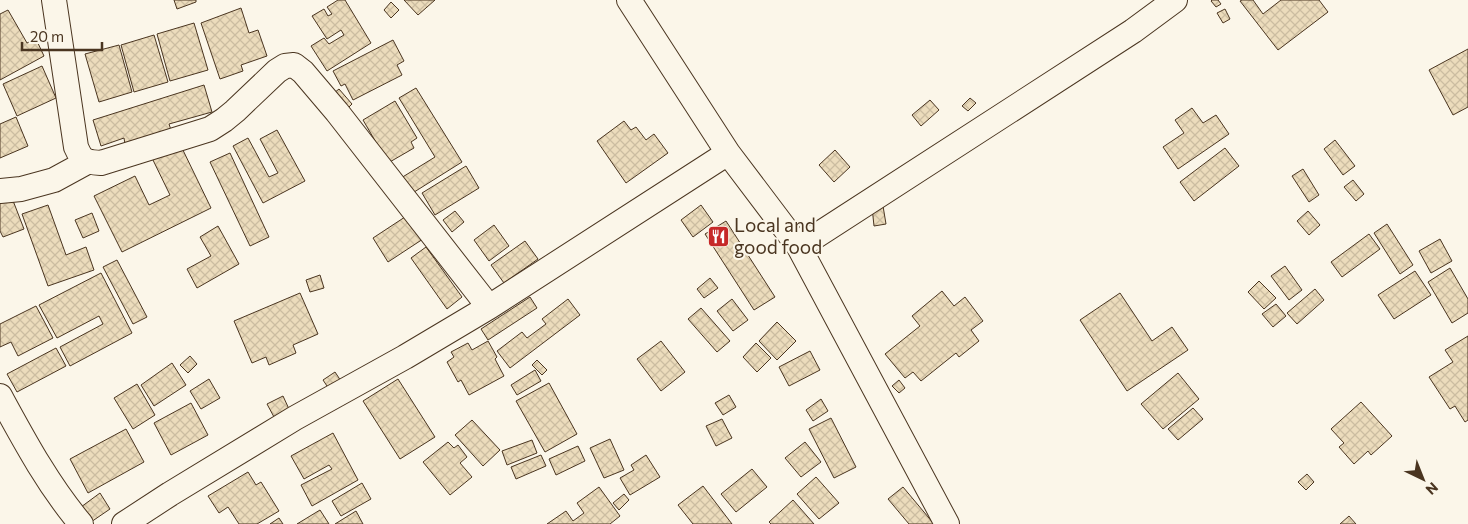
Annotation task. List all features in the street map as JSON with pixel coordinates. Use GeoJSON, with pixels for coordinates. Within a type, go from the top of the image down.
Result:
{"type":"FeatureCollection","features":[{"type":"Feature","properties":{"kind":"street"},"geometry":{"type":"LineString","coordinates":[[54,0],[76,147],[80,156],[87,162]]}},
{"type":"Feature","properties":{"kind":"street"},"geometry":{"type":"LineString","coordinates":[[629,0],[728,153],[799,247],[946,524]]}},
{"type":"Feature","properties":{"kind":"street"},"geometry":{"type":"LineString","coordinates":[[799,247],[1133,31],[1175,0]]}},
{"type":"Feature","properties":{"kind":"street"},"geometry":{"type":"LineString","coordinates":[[0,191],[21,189],[54,180],[87,162],[100,163],[210,129],[235,111],[277,71],[286,66],[294,65],[304,72],[337,112],[489,307]]}},
{"type":"Feature","properties":{"kind":"street"},"geometry":{"type":"LineString","coordinates":[[124,524],[295,418],[405,357],[489,307],[728,153]]}},
{"type":"Feature","properties":{"kind":"street"},"geometry":{"type":"LineString","coordinates":[[0,396],[37,463],[68,509],[81,524]]}},
{"type":"Feature","properties":{"kind":"building"},"geometry":{"type":"Polygon","coordinates":[[[174,0],[196,0],[196,2],[177,9],[174,0]]]}},
{"type":"Feature","properties":{"kind":"building"},"geometry":{"type":"Polygon","coordinates":[[[338,0],[345,0],[371,43],[327,71],[311,46],[324,38],[329,44],[344,35],[341,30],[327,39],[312,16],[324,9],[328,16],[332,14],[327,7],[338,0]]]}},
{"type":"Feature","properties":{"kind":"building"},"geometry":{"type":"Polygon","coordinates":[[[404,0],[435,0],[418,15],[404,0]]]}},
{"type":"Feature","properties":{"kind":"building"},"geometry":{"type":"Polygon","coordinates":[[[1212,0],[1218,0],[1221,4],[1216,7],[1212,0]]]}},
{"type":"Feature","properties":{"kind":"building"},"geometry":{"type":"Polygon","coordinates":[[[1253,0],[1263,14],[1281,0],[1319,0],[1328,12],[1278,50],[1240,1],[1253,0]]]}},
{"type":"Feature","properties":{"kind":"building"},"geometry":{"type":"Polygon","coordinates":[[[391,2],[399,10],[391,18],[384,10],[391,2]]]}},
{"type":"Feature","properties":{"kind":"building"},"geometry":{"type":"Polygon","coordinates":[[[241,8],[249,33],[258,30],[267,56],[241,65],[243,71],[220,79],[201,23],[241,8]]]}},
{"type":"Feature","properties":{"kind":"building"},"geometry":{"type":"Polygon","coordinates":[[[1225,9],[1230,19],[1223,23],[1217,13],[1225,9]]]}},
{"type":"Feature","properties":{"kind":"building"},"geometry":{"type":"Polygon","coordinates":[[[8,10],[27,43],[36,39],[44,56],[0,80],[0,14],[8,10]]]}},
{"type":"Feature","properties":{"kind":"building"},"geometry":{"type":"Polygon","coordinates":[[[194,23],[208,70],[170,81],[157,34],[194,23]]]}},
{"type":"Feature","properties":{"kind":"building"},"geometry":{"type":"Polygon","coordinates":[[[154,35],[168,82],[134,92],[121,45],[154,35]]]}},
{"type":"Feature","properties":{"kind":"building"},"geometry":{"type":"Polygon","coordinates":[[[393,40],[404,61],[397,65],[402,75],[353,100],[345,84],[341,86],[333,71],[393,40]]]}},
{"type":"Feature","properties":{"kind":"building"},"geometry":{"type":"Polygon","coordinates":[[[119,45],[132,92],[99,102],[85,54],[119,45]]]}},
{"type":"Feature","properties":{"kind":"building"},"geometry":{"type":"Polygon","coordinates":[[[1468,49],[1468,107],[1453,115],[1429,70],[1468,49]]]}},
{"type":"Feature","properties":{"kind":"building"},"geometry":{"type":"Polygon","coordinates":[[[42,66],[56,98],[17,116],[3,84],[42,66]]]}},
{"type":"Feature","properties":{"kind":"building"},"geometry":{"type":"Polygon","coordinates":[[[204,85],[212,112],[169,124],[171,130],[125,144],[124,138],[101,146],[93,120],[204,85]]]}},
{"type":"Feature","properties":{"kind":"building"},"geometry":{"type":"Polygon","coordinates":[[[416,88],[462,162],[411,194],[401,178],[435,157],[399,98],[416,88]]]}},
{"type":"Feature","properties":{"kind":"building"},"geometry":{"type":"Polygon","coordinates":[[[339,89],[352,104],[348,108],[334,93],[339,89]]]}},
{"type":"Feature","properties":{"kind":"building"},"geometry":{"type":"Polygon","coordinates":[[[970,98],[976,103],[968,111],[962,106],[970,98]]]}},
{"type":"Feature","properties":{"kind":"building"},"geometry":{"type":"Polygon","coordinates":[[[930,100],[939,110],[921,126],[912,115],[930,100]]]}},
{"type":"Feature","properties":{"kind":"building"},"geometry":{"type":"Polygon","coordinates":[[[395,101],[417,138],[411,142],[414,148],[388,163],[363,120],[395,101]]]}},
{"type":"Feature","properties":{"kind":"building"},"geometry":{"type":"Polygon","coordinates":[[[1192,108],[1203,123],[1216,115],[1229,134],[1178,169],[1163,147],[1184,133],[1175,120],[1192,108]]]}},
{"type":"Feature","properties":{"kind":"building"},"geometry":{"type":"Polygon","coordinates":[[[16,117],[28,146],[0,158],[0,124],[16,117]]]}},
{"type":"Feature","properties":{"kind":"building"},"geometry":{"type":"Polygon","coordinates":[[[624,121],[631,130],[636,127],[646,140],[654,134],[668,153],[626,183],[597,141],[624,121]]]}},
{"type":"Feature","properties":{"kind":"building"},"geometry":{"type":"Polygon","coordinates":[[[277,130],[305,181],[263,203],[233,146],[248,138],[269,177],[278,173],[260,139],[277,130]]]}},
{"type":"Feature","properties":{"kind":"building"},"geometry":{"type":"Polygon","coordinates":[[[1335,140],[1355,166],[1343,175],[1324,149],[1335,140]]]}},
{"type":"Feature","properties":{"kind":"building"},"geometry":{"type":"Polygon","coordinates":[[[180,144],[211,208],[122,252],[94,196],[135,176],[149,205],[170,195],[152,158],[180,144]]]}},
{"type":"Feature","properties":{"kind":"building"},"geometry":{"type":"Polygon","coordinates":[[[1225,148],[1239,166],[1194,201],[1180,182],[1225,148]]]}},
{"type":"Feature","properties":{"kind":"building"},"geometry":{"type":"Polygon","coordinates":[[[835,150],[850,167],[834,182],[819,165],[835,150]]]}},
{"type":"Feature","properties":{"kind":"building"},"geometry":{"type":"Polygon","coordinates":[[[230,153],[269,237],[250,246],[210,162],[230,153]]]}},
{"type":"Feature","properties":{"kind":"building"},"geometry":{"type":"Polygon","coordinates":[[[466,166],[479,188],[435,215],[422,193],[466,166]]]}},
{"type":"Feature","properties":{"kind":"building"},"geometry":{"type":"Polygon","coordinates":[[[1303,169],[1319,195],[1309,202],[1292,176],[1303,169]]]}},
{"type":"Feature","properties":{"kind":"building"},"geometry":{"type":"Polygon","coordinates":[[[1353,180],[1364,194],[1356,201],[1344,187],[1353,180]]]}},
{"type":"Feature","properties":{"kind":"building"},"geometry":{"type":"Polygon","coordinates":[[[12,198],[24,229],[3,237],[0,231],[0,203],[12,198]]]}},
{"type":"Feature","properties":{"kind":"building"},"geometry":{"type":"Polygon","coordinates":[[[48,205],[66,255],[86,247],[94,270],[48,286],[22,214],[48,205]]]}},
{"type":"Feature","properties":{"kind":"building"},"geometry":{"type":"Polygon","coordinates":[[[701,205],[713,222],[693,237],[681,220],[701,205]]]}},
{"type":"Feature","properties":{"kind":"building"},"geometry":{"type":"Polygon","coordinates":[[[883,206],[886,224],[874,226],[872,207],[883,206]]]}},
{"type":"Feature","properties":{"kind":"building"},"geometry":{"type":"Polygon","coordinates":[[[455,211],[464,222],[452,232],[443,220],[455,211]]]}},
{"type":"Feature","properties":{"kind":"building"},"geometry":{"type":"Polygon","coordinates":[[[1308,211],[1320,225],[1309,235],[1297,221],[1308,211]]]}},
{"type":"Feature","properties":{"kind":"building"},"geometry":{"type":"Polygon","coordinates":[[[92,213],[99,231],[83,238],[75,220],[92,213]]]}},
{"type":"Feature","properties":{"kind":"building"},"geometry":{"type":"Polygon","coordinates":[[[408,215],[423,239],[388,262],[373,238],[408,215]]]}},
{"type":"Feature","properties":{"kind":"building"},"geometry":{"type":"Polygon","coordinates":[[[726,221],[775,297],[754,310],[705,234],[726,221]]]}},
{"type":"Feature","properties":{"kind":"building"},"geometry":{"type":"Polygon","coordinates":[[[1387,224],[1413,265],[1400,274],[1374,233],[1387,224]]]}},
{"type":"Feature","properties":{"kind":"building"},"geometry":{"type":"Polygon","coordinates":[[[494,225],[509,246],[489,261],[474,240],[494,225]]]}},
{"type":"Feature","properties":{"kind":"building"},"geometry":{"type":"Polygon","coordinates":[[[218,226],[239,264],[197,288],[187,269],[211,256],[200,237],[218,226]]]}},
{"type":"Feature","properties":{"kind":"building"},"geometry":{"type":"Polygon","coordinates":[[[1369,234],[1380,249],[1342,277],[1331,262],[1369,234]]]}},
{"type":"Feature","properties":{"kind":"building"},"geometry":{"type":"Polygon","coordinates":[[[1440,239],[1452,261],[1431,273],[1419,251],[1440,239]]]}},
{"type":"Feature","properties":{"kind":"building"},"geometry":{"type":"Polygon","coordinates":[[[525,241],[538,259],[504,283],[491,265],[525,241]]]}},
{"type":"Feature","properties":{"kind":"building"},"geometry":{"type":"Polygon","coordinates":[[[426,247],[462,297],[447,309],[411,258],[426,247]]]}},
{"type":"Feature","properties":{"kind":"building"},"geometry":{"type":"Polygon","coordinates":[[[117,260],[147,317],[133,324],[103,267],[117,260]]]}},
{"type":"Feature","properties":{"kind":"building"},"geometry":{"type":"Polygon","coordinates":[[[1285,266],[1302,290],[1289,300],[1271,276],[1285,266]]]}},
{"type":"Feature","properties":{"kind":"building"},"geometry":{"type":"Polygon","coordinates":[[[1450,268],[1468,299],[1468,313],[1452,323],[1428,282],[1450,268]]]}},
{"type":"Feature","properties":{"kind":"building"},"geometry":{"type":"Polygon","coordinates":[[[1415,271],[1431,295],[1394,319],[1378,295],[1415,271]]]}},
{"type":"Feature","properties":{"kind":"building"},"geometry":{"type":"Polygon","coordinates":[[[101,273],[132,333],[70,366],[60,347],[103,324],[99,316],[57,338],[39,305],[101,273]]]}},
{"type":"Feature","properties":{"kind":"building"},"geometry":{"type":"Polygon","coordinates":[[[320,275],[324,288],[310,292],[306,280],[320,275]]]}},
{"type":"Feature","properties":{"kind":"building"},"geometry":{"type":"Polygon","coordinates":[[[710,278],[718,288],[704,298],[697,289],[710,278]]]}},
{"type":"Feature","properties":{"kind":"building"},"geometry":{"type":"Polygon","coordinates":[[[1259,281],[1276,298],[1264,309],[1248,292],[1259,281]]]}},
{"type":"Feature","properties":{"kind":"building"},"geometry":{"type":"Polygon","coordinates":[[[1315,289],[1324,300],[1297,324],[1287,313],[1315,289]]]}},
{"type":"Feature","properties":{"kind":"building"},"geometry":{"type":"Polygon","coordinates":[[[942,291],[954,306],[965,297],[983,321],[971,330],[979,341],[959,357],[956,353],[921,381],[913,372],[905,378],[885,354],[920,326],[912,316],[942,291]]]}},
{"type":"Feature","properties":{"kind":"building"},"geometry":{"type":"Polygon","coordinates":[[[300,293],[318,334],[293,345],[296,353],[269,365],[266,357],[252,363],[234,321],[300,293]]]}},
{"type":"Feature","properties":{"kind":"building"},"geometry":{"type":"Polygon","coordinates":[[[1120,293],[1152,341],[1172,327],[1188,350],[1127,391],[1080,320],[1120,293]]]}},
{"type":"Feature","properties":{"kind":"building"},"geometry":{"type":"Polygon","coordinates":[[[530,297],[537,308],[488,340],[481,329],[530,297]]]}},
{"type":"Feature","properties":{"kind":"building"},"geometry":{"type":"Polygon","coordinates":[[[568,299],[580,315],[510,368],[497,351],[522,332],[527,338],[546,324],[542,319],[568,299]]]}},
{"type":"Feature","properties":{"kind":"building"},"geometry":{"type":"Polygon","coordinates":[[[732,299],[748,320],[733,331],[717,311],[732,299]]]}},
{"type":"Feature","properties":{"kind":"building"},"geometry":{"type":"Polygon","coordinates":[[[1276,304],[1286,316],[1273,327],[1262,314],[1276,304]]]}},
{"type":"Feature","properties":{"kind":"building"},"geometry":{"type":"Polygon","coordinates":[[[36,306],[53,338],[18,356],[11,342],[0,347],[0,324],[36,306]]]}},
{"type":"Feature","properties":{"kind":"building"},"geometry":{"type":"Polygon","coordinates":[[[701,308],[730,341],[717,352],[688,319],[701,308]]]}},
{"type":"Feature","properties":{"kind":"building"},"geometry":{"type":"Polygon","coordinates":[[[777,322],[796,341],[777,360],[759,341],[777,322]]]}},
{"type":"Feature","properties":{"kind":"building"},"geometry":{"type":"Polygon","coordinates":[[[1468,336],[1468,420],[1465,422],[1455,406],[1450,409],[1429,377],[1453,362],[1445,350],[1468,336]]]}},
{"type":"Feature","properties":{"kind":"building"},"geometry":{"type":"Polygon","coordinates":[[[488,341],[497,357],[495,359],[504,376],[469,395],[461,380],[458,382],[447,362],[454,357],[451,352],[468,343],[472,350],[488,341]]]}},
{"type":"Feature","properties":{"kind":"building"},"geometry":{"type":"Polygon","coordinates":[[[661,341],[685,372],[661,391],[637,359],[661,341]]]}},
{"type":"Feature","properties":{"kind":"building"},"geometry":{"type":"Polygon","coordinates":[[[756,343],[771,358],[757,372],[743,357],[756,343]]]}},
{"type":"Feature","properties":{"kind":"building"},"geometry":{"type":"Polygon","coordinates":[[[56,348],[66,366],[17,392],[7,374],[56,348]]]}},
{"type":"Feature","properties":{"kind":"building"},"geometry":{"type":"Polygon","coordinates":[[[810,351],[820,370],[789,386],[779,367],[810,351]]]}},
{"type":"Feature","properties":{"kind":"building"},"geometry":{"type":"Polygon","coordinates":[[[190,356],[197,364],[188,373],[180,365],[190,356]]]}},
{"type":"Feature","properties":{"kind":"building"},"geometry":{"type":"Polygon","coordinates":[[[537,360],[547,370],[542,375],[532,365],[537,360]]]}},
{"type":"Feature","properties":{"kind":"building"},"geometry":{"type":"Polygon","coordinates":[[[172,363],[186,385],[154,406],[141,385],[172,363]]]}},
{"type":"Feature","properties":{"kind":"building"},"geometry":{"type":"Polygon","coordinates":[[[535,370],[541,381],[517,395],[511,385],[535,370]]]}},
{"type":"Feature","properties":{"kind":"building"},"geometry":{"type":"Polygon","coordinates":[[[335,372],[341,381],[329,389],[323,380],[335,372]]]}},
{"type":"Feature","properties":{"kind":"building"},"geometry":{"type":"Polygon","coordinates":[[[1178,373],[1199,399],[1163,429],[1141,404],[1178,373]]]}},
{"type":"Feature","properties":{"kind":"building"},"geometry":{"type":"Polygon","coordinates":[[[209,379],[220,398],[201,409],[190,391],[209,379]]]}},
{"type":"Feature","properties":{"kind":"building"},"geometry":{"type":"Polygon","coordinates":[[[398,379],[435,437],[400,459],[363,401],[398,379]]]}},
{"type":"Feature","properties":{"kind":"building"},"geometry":{"type":"Polygon","coordinates":[[[899,380],[905,388],[899,393],[892,386],[899,380]]]}},
{"type":"Feature","properties":{"kind":"building"},"geometry":{"type":"Polygon","coordinates":[[[549,383],[577,434],[545,452],[516,401],[549,383]]]}},
{"type":"Feature","properties":{"kind":"building"},"geometry":{"type":"Polygon","coordinates":[[[137,384],[155,415],[133,429],[114,398],[137,384]]]}},
{"type":"Feature","properties":{"kind":"building"},"geometry":{"type":"Polygon","coordinates":[[[729,395],[736,407],[723,415],[715,403],[729,395]]]}},
{"type":"Feature","properties":{"kind":"building"},"geometry":{"type":"Polygon","coordinates":[[[283,396],[289,409],[274,417],[267,404],[283,396]]]}},
{"type":"Feature","properties":{"kind":"building"},"geometry":{"type":"Polygon","coordinates":[[[821,399],[828,411],[813,421],[806,410],[821,399]]]}},
{"type":"Feature","properties":{"kind":"building"},"geometry":{"type":"Polygon","coordinates":[[[1361,402],[1392,436],[1371,455],[1368,451],[1354,464],[1339,447],[1344,443],[1331,429],[1361,402]]]}},
{"type":"Feature","properties":{"kind":"building"},"geometry":{"type":"Polygon","coordinates":[[[191,403],[208,435],[171,455],[154,423],[191,403]]]}},
{"type":"Feature","properties":{"kind":"building"},"geometry":{"type":"Polygon","coordinates":[[[1193,408],[1203,419],[1178,440],[1168,429],[1193,408]]]}},
{"type":"Feature","properties":{"kind":"building"},"geometry":{"type":"Polygon","coordinates":[[[831,418],[856,467],[834,478],[809,429],[831,418]]]}},
{"type":"Feature","properties":{"kind":"building"},"geometry":{"type":"Polygon","coordinates":[[[722,419],[732,438],[716,446],[706,426],[722,419]]]}},
{"type":"Feature","properties":{"kind":"building"},"geometry":{"type":"Polygon","coordinates":[[[472,420],[500,450],[483,466],[455,435],[472,420]]]}},
{"type":"Feature","properties":{"kind":"building"},"geometry":{"type":"Polygon","coordinates":[[[126,429],[144,462],[88,493],[70,459],[126,429]]]}},
{"type":"Feature","properties":{"kind":"building"},"geometry":{"type":"Polygon","coordinates":[[[333,433],[358,480],[312,506],[301,485],[332,469],[329,465],[304,479],[291,456],[333,433]]]}},
{"type":"Feature","properties":{"kind":"building"},"geometry":{"type":"Polygon","coordinates":[[[610,439],[624,470],[604,478],[590,448],[610,439]]]}},
{"type":"Feature","properties":{"kind":"building"},"geometry":{"type":"Polygon","coordinates":[[[532,440],[537,453],[507,465],[502,451],[532,440]]]}},
{"type":"Feature","properties":{"kind":"building"},"geometry":{"type":"Polygon","coordinates":[[[448,442],[454,448],[458,445],[467,457],[460,463],[472,477],[450,495],[423,462],[448,442]]]}},
{"type":"Feature","properties":{"kind":"building"},"geometry":{"type":"Polygon","coordinates":[[[805,442],[821,462],[801,477],[785,458],[805,442]]]}},
{"type":"Feature","properties":{"kind":"building"},"geometry":{"type":"Polygon","coordinates":[[[578,446],[585,461],[556,475],[549,459],[578,446]]]}},
{"type":"Feature","properties":{"kind":"building"},"geometry":{"type":"Polygon","coordinates":[[[541,455],[546,466],[516,479],[511,467],[541,455]]]}},
{"type":"Feature","properties":{"kind":"building"},"geometry":{"type":"Polygon","coordinates":[[[646,455],[660,477],[630,495],[620,478],[634,470],[631,465],[646,455]]]}},
{"type":"Feature","properties":{"kind":"building"},"geometry":{"type":"Polygon","coordinates":[[[752,469],[767,487],[736,512],[721,494],[752,469]]]}},
{"type":"Feature","properties":{"kind":"building"},"geometry":{"type":"Polygon","coordinates":[[[248,472],[256,485],[261,482],[279,511],[257,524],[239,524],[228,507],[219,513],[208,496],[248,472]]]}},
{"type":"Feature","properties":{"kind":"building"},"geometry":{"type":"Polygon","coordinates":[[[1307,474],[1314,482],[1306,490],[1298,482],[1307,474]]]}},
{"type":"Feature","properties":{"kind":"building"},"geometry":{"type":"Polygon","coordinates":[[[816,477],[839,503],[819,519],[797,494],[816,477]]]}},
{"type":"Feature","properties":{"kind":"building"},"geometry":{"type":"Polygon","coordinates":[[[362,483],[371,499],[341,516],[332,501],[362,483]]]}},
{"type":"Feature","properties":{"kind":"building"},"geometry":{"type":"Polygon","coordinates":[[[703,486],[732,524],[693,524],[678,505],[703,486]]]}},
{"type":"Feature","properties":{"kind":"building"},"geometry":{"type":"Polygon","coordinates":[[[599,487],[620,516],[610,524],[547,524],[566,511],[573,521],[584,513],[577,503],[599,487]]]}},
{"type":"Feature","properties":{"kind":"building"},"geometry":{"type":"Polygon","coordinates":[[[903,487],[934,524],[909,524],[888,499],[903,487]]]}},
{"type":"Feature","properties":{"kind":"building"},"geometry":{"type":"Polygon","coordinates":[[[100,493],[110,509],[91,522],[81,507],[100,493]]]}},
{"type":"Feature","properties":{"kind":"building"},"geometry":{"type":"Polygon","coordinates":[[[624,494],[629,500],[619,510],[613,503],[624,494]]]}},
{"type":"Feature","properties":{"kind":"building"},"geometry":{"type":"Polygon","coordinates":[[[793,500],[814,524],[771,524],[769,522],[793,500]]]}},
{"type":"Feature","properties":{"kind":"building"},"geometry":{"type":"Polygon","coordinates":[[[320,510],[329,524],[297,524],[320,510]]]}},
{"type":"Feature","properties":{"kind":"building"},"geometry":{"type":"Polygon","coordinates":[[[356,511],[363,524],[335,524],[356,511]]]}},
{"type":"Feature","properties":{"kind":"building"},"geometry":{"type":"Polygon","coordinates":[[[1349,516],[1356,524],[1340,524],[1349,516]]]}},
{"type":"Feature","properties":{"kind":"building"},"geometry":{"type":"Polygon","coordinates":[[[279,518],[283,524],[270,524],[279,518]]]}},
{"type":"Feature","properties":{"kind":"place","name":"Local and good food"},"geometry":{"type":"Point","coordinates":[718,236]}}]}
